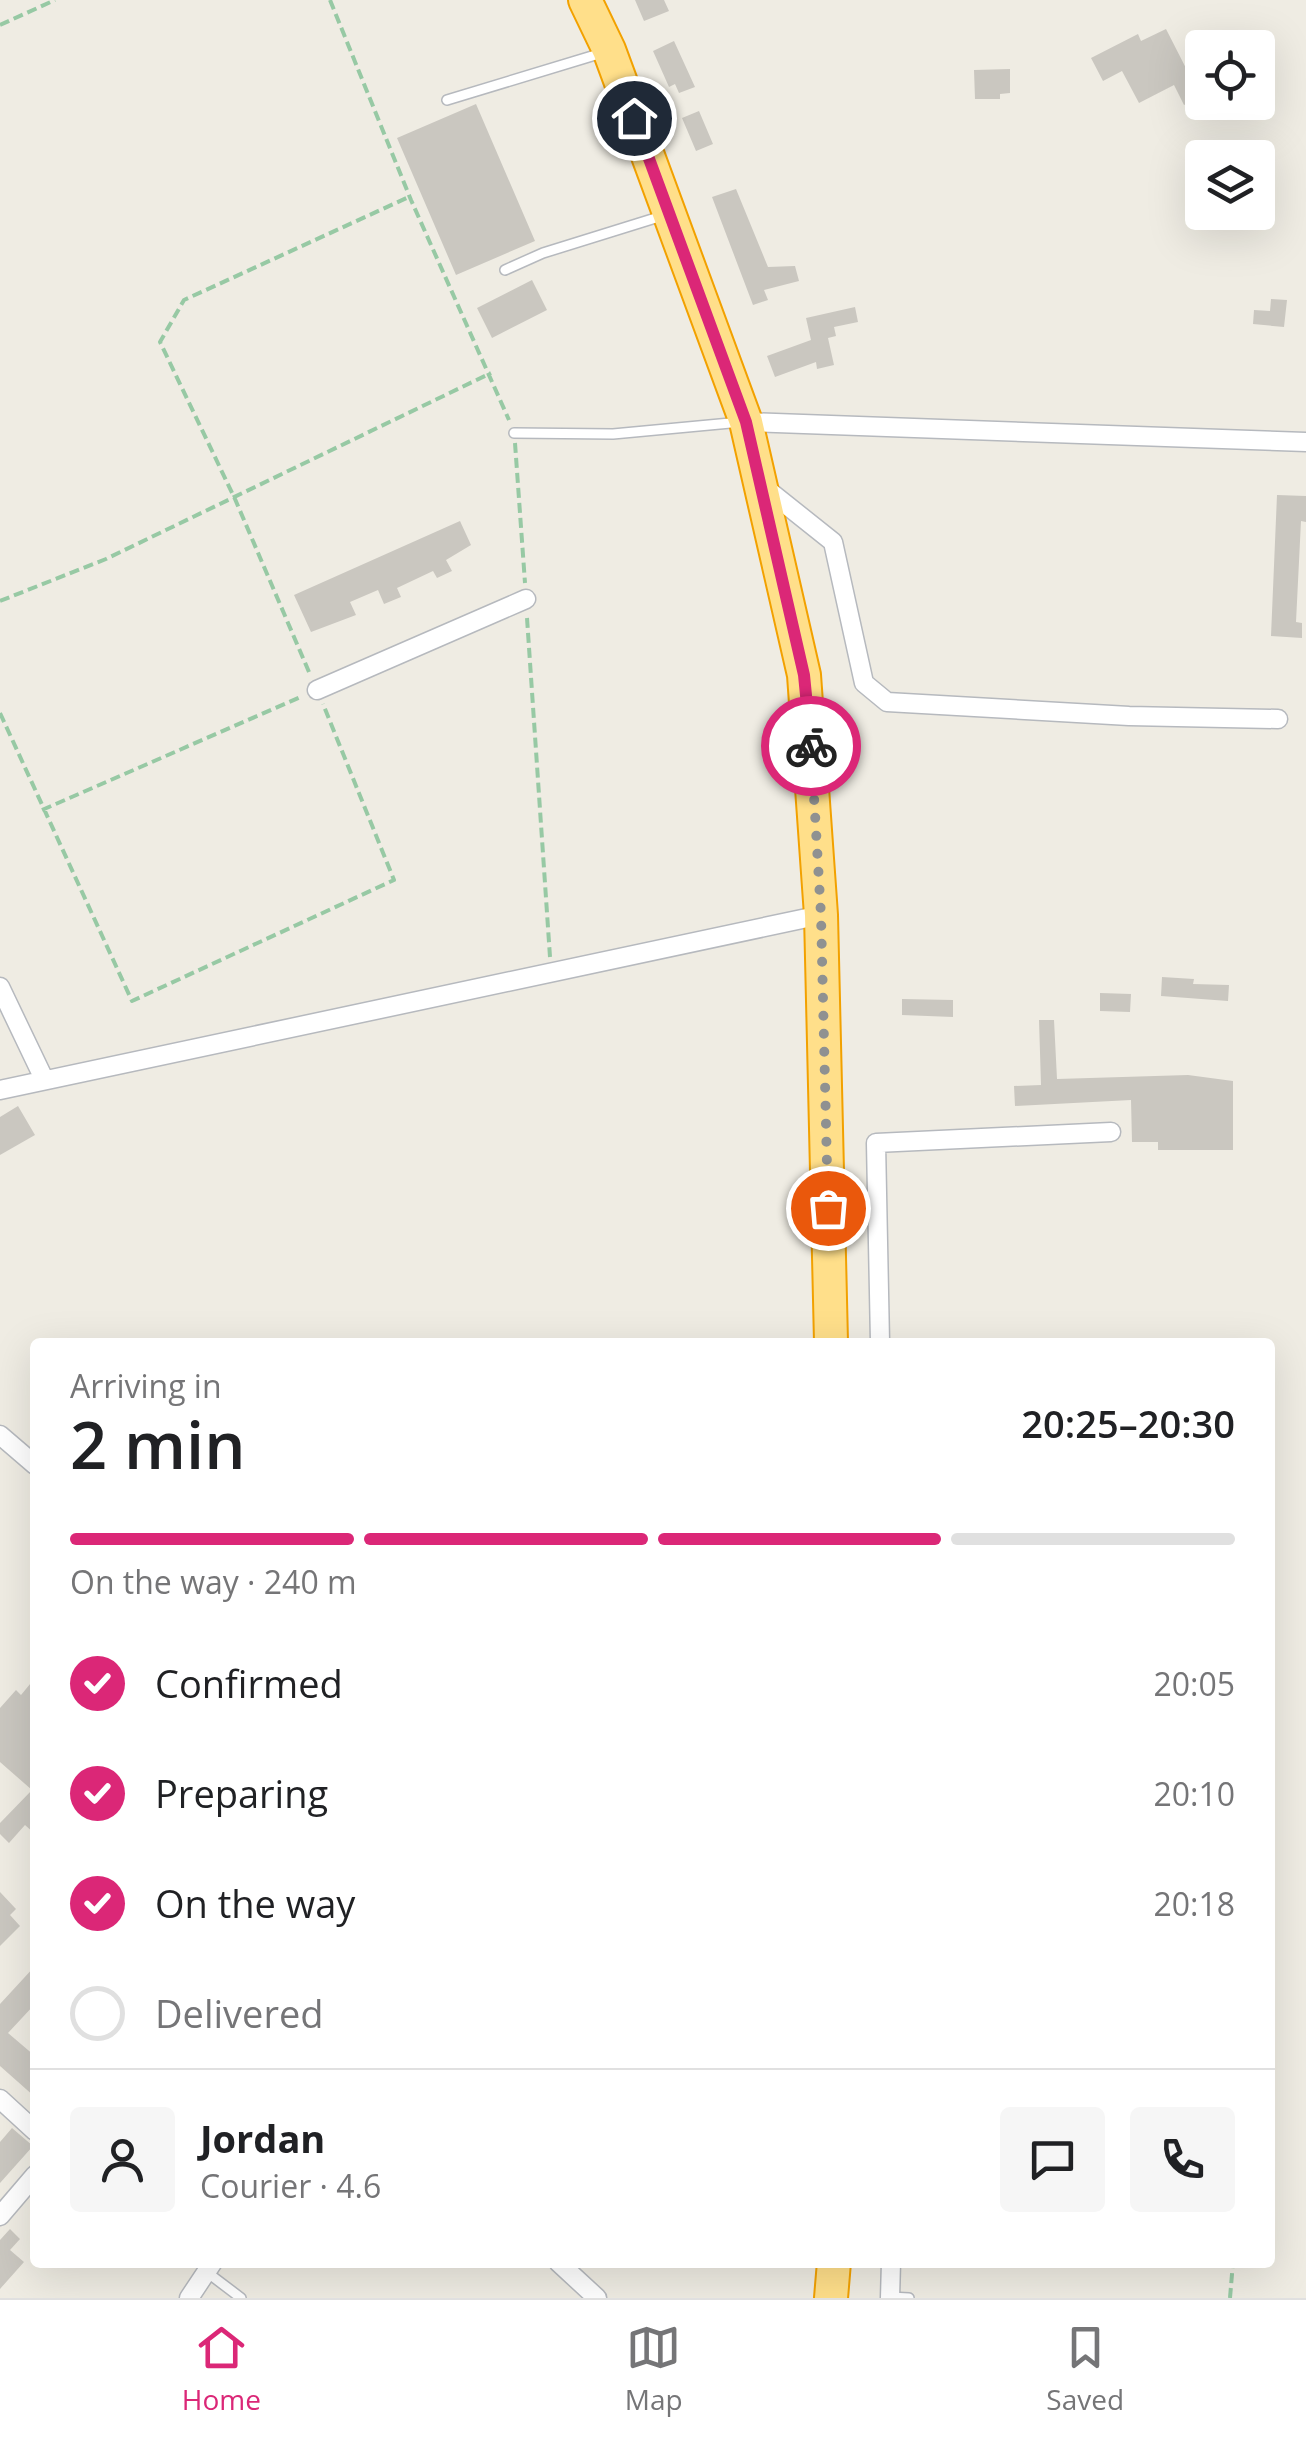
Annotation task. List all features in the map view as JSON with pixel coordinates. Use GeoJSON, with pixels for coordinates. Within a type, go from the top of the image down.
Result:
{"type":"FeatureCollection","features":[{"type":"Feature","properties":{"kind":"highway"},"geometry":{"type":"LineString","coordinates":[[585,0],[610,50],[746,422],[804,675],[821,915],[830,1338]]}},
{"type":"Feature","properties":{"kind":"highway"},"geometry":{"type":"LineString","coordinates":[[831,2298],[834,2268]]}},
{"type":"Feature","properties":{"kind":"street"},"geometry":{"type":"LineString","coordinates":[[746,422],[1306,442]]}},
{"type":"Feature","properties":{"kind":"street"},"geometry":{"type":"LineString","coordinates":[[760,483],[833,542],[850,633],[864,682],[888,702],[1129,716],[1278,719]]}},
{"type":"Feature","properties":{"kind":"street"},"geometry":{"type":"LineString","coordinates":[[317,690],[526,599]]}},
{"type":"Feature","properties":{"kind":"street"},"geometry":{"type":"LineString","coordinates":[[0,1090],[821,915]]}},
{"type":"Feature","properties":{"kind":"street"},"geometry":{"type":"LineString","coordinates":[[1,993],[44,1079]]}},
{"type":"Feature","properties":{"kind":"street"},"geometry":{"type":"LineString","coordinates":[[880,1338],[876,1142],[1111,1132]]}},
{"type":"Feature","properties":{"kind":"street"},"geometry":{"type":"LineString","coordinates":[[0,1435],[30,1461]]}},
{"type":"Feature","properties":{"kind":"street"},"geometry":{"type":"LineString","coordinates":[[0,2100],[30,2127]]}},
{"type":"Feature","properties":{"kind":"street"},"geometry":{"type":"LineString","coordinates":[[0,2216],[30,2181]]}},
{"type":"Feature","properties":{"kind":"street"},"geometry":{"type":"LineString","coordinates":[[189,2298],[208,2268]]}},
{"type":"Feature","properties":{"kind":"street"},"geometry":{"type":"LineString","coordinates":[[564,2268],[597,2298]]}},
{"type":"Feature","properties":{"kind":"street"},"geometry":{"type":"LineString","coordinates":[[890,2298],[892,2268]]}},
{"type":"Feature","properties":{"kind":"lane"},"geometry":{"type":"LineString","coordinates":[[448,100],[610,50]]}},
{"type":"Feature","properties":{"kind":"lane"},"geometry":{"type":"LineString","coordinates":[[506,270],[543,253],[669,214]]}},
{"type":"Feature","properties":{"kind":"lane"},"geometry":{"type":"LineString","coordinates":[[514,433],[613,434],[746,422]]}},
{"type":"Feature","properties":{"kind":"lane"},"geometry":{"type":"LineString","coordinates":[[211,2268],[242,2298]]}},
{"type":"Feature","properties":{"kind":"lane"},"geometry":{"type":"LineString","coordinates":[[890,2298],[909,2298]]}},
{"type":"Feature","properties":{"kind":"path"},"geometry":{"type":"LineString","coordinates":[[0,25],[56,0]]}},
{"type":"Feature","properties":{"kind":"path"},"geometry":{"type":"LineString","coordinates":[[330,0],[411,200],[492,373],[514,433],[551,972]]}},
{"type":"Feature","properties":{"kind":"path"},"geometry":{"type":"LineString","coordinates":[[0,714],[132,1001],[394,880],[235,499],[160,342],[184,300],[411,196]]}},
{"type":"Feature","properties":{"kind":"path"},"geometry":{"type":"LineString","coordinates":[[0,601],[106,559],[492,373]]}},
{"type":"Feature","properties":{"kind":"path"},"geometry":{"type":"LineString","coordinates":[[42,810],[317,690]]}},
{"type":"Feature","properties":{"kind":"path"},"geometry":{"type":"LineString","coordinates":[[1230,2298],[1232,2268]]}},
{"type":"Feature","properties":{"kind":"building"},"geometry":{"type":"Polygon","coordinates":[[[635,0],[664,0],[669,11],[644,21],[635,0]]]}},
{"type":"Feature","properties":{"kind":"building"},"geometry":{"type":"Polygon","coordinates":[[[1166,29],[1185,66],[1185,104],[1174,85],[1139,103],[1122,71],[1103,81],[1091,58],[1138,34],[1141,41],[1166,29]]]}},
{"type":"Feature","properties":{"kind":"building"},"geometry":{"type":"Polygon","coordinates":[[[674,41],[695,87],[679,93],[675,84],[669,87],[653,51],[674,41]]]}},
{"type":"Feature","properties":{"kind":"building"},"geometry":{"type":"Polygon","coordinates":[[[1010,69],[1010,93],[1000,94],[1000,99],[975,99],[974,70],[1010,69]]]}},
{"type":"Feature","properties":{"kind":"building"},"geometry":{"type":"Polygon","coordinates":[[[476,104],[535,241],[456,275],[397,138],[476,104]]]}},
{"type":"Feature","properties":{"kind":"building"},"geometry":{"type":"Polygon","coordinates":[[[699,111],[713,144],[696,151],[682,118],[699,111]]]}},
{"type":"Feature","properties":{"kind":"building"},"geometry":{"type":"Polygon","coordinates":[[[736,189],[768,267],[795,266],[799,281],[764,290],[768,300],[753,305],[712,197],[736,189]]]}},
{"type":"Feature","properties":{"kind":"building"},"geometry":{"type":"Polygon","coordinates":[[[532,280],[547,310],[492,338],[477,308],[532,280]]]}},
{"type":"Feature","properties":{"kind":"building"},"geometry":{"type":"Polygon","coordinates":[[[1271,299],[1287,300],[1284,327],[1253,324],[1254,310],[1270,311],[1271,299]]]}},
{"type":"Feature","properties":{"kind":"building"},"geometry":{"type":"Polygon","coordinates":[[[855,307],[858,322],[834,327],[836,336],[828,338],[834,365],[817,369],[816,362],[775,377],[767,356],[811,340],[806,318],[855,307]]]}},
{"type":"Feature","properties":{"kind":"building"},"geometry":{"type":"Polygon","coordinates":[[[1277,495],[1306,496],[1306,522],[1301,521],[1296,622],[1302,623],[1302,638],[1271,636],[1277,495]]]}},
{"type":"Feature","properties":{"kind":"building"},"geometry":{"type":"Polygon","coordinates":[[[460,521],[471,545],[446,560],[452,571],[437,578],[433,571],[397,588],[401,597],[384,604],[378,590],[350,602],[356,615],[311,632],[294,595],[460,521]]]}},
{"type":"Feature","properties":{"kind":"building"},"geometry":{"type":"Polygon","coordinates":[[[1162,977],[1194,979],[1193,984],[1229,985],[1228,1001],[1161,996],[1162,977]]]}},
{"type":"Feature","properties":{"kind":"building"},"geometry":{"type":"Polygon","coordinates":[[[1100,993],[1131,994],[1130,1012],[1100,1011],[1100,993]]]}},
{"type":"Feature","properties":{"kind":"building"},"geometry":{"type":"Polygon","coordinates":[[[902,999],[953,1000],[953,1017],[902,1015],[902,999]]]}},
{"type":"Feature","properties":{"kind":"building"},"geometry":{"type":"Polygon","coordinates":[[[1039,1020],[1054,1020],[1057,1079],[1188,1075],[1233,1081],[1233,1150],[1158,1150],[1158,1142],[1132,1142],[1131,1100],[1015,1106],[1014,1086],[1041,1085],[1039,1020]]]}},
{"type":"Feature","properties":{"kind":"building"},"geometry":{"type":"Polygon","coordinates":[[[18,1106],[35,1135],[0,1155],[0,1117],[18,1106]]]}},
{"type":"Feature","properties":{"kind":"building"},"geometry":{"type":"Polygon","coordinates":[[[30,1684],[30,1788],[0,1762],[0,1708],[16,1690],[21,1695],[30,1684]]]}},
{"type":"Feature","properties":{"kind":"building"},"geometry":{"type":"Polygon","coordinates":[[[30,1792],[30,1830],[25,1825],[9,1843],[0,1834],[0,1823],[30,1792]]]}},
{"type":"Feature","properties":{"kind":"building"},"geometry":{"type":"Polygon","coordinates":[[[0,1892],[16,1909],[10,1915],[20,1926],[0,1946],[0,1892]]]}},
{"type":"Feature","properties":{"kind":"building"},"geometry":{"type":"Polygon","coordinates":[[[30,1971],[30,2009],[8,2033],[30,2052],[30,2093],[0,2066],[0,2004],[30,1971]]]}},
{"type":"Feature","properties":{"kind":"building"},"geometry":{"type":"Polygon","coordinates":[[[12,2128],[30,2143],[30,2149],[0,2183],[0,2142],[12,2128]]]}},
{"type":"Feature","properties":{"kind":"building"},"geometry":{"type":"Polygon","coordinates":[[[10,2229],[20,2239],[10,2250],[24,2262],[0,2289],[0,2240],[10,2229]]]}},
{"type":"Feature","properties":{"kind":"way so far"},"geometry":{"type":"LineString","coordinates":[[811,746],[821,915],[828,1208]]}},
{"type":"Feature","properties":{"kind":"route"},"geometry":{"type":"LineString","coordinates":[[634,118],[746,422],[804,675],[811,746]]}}]}
